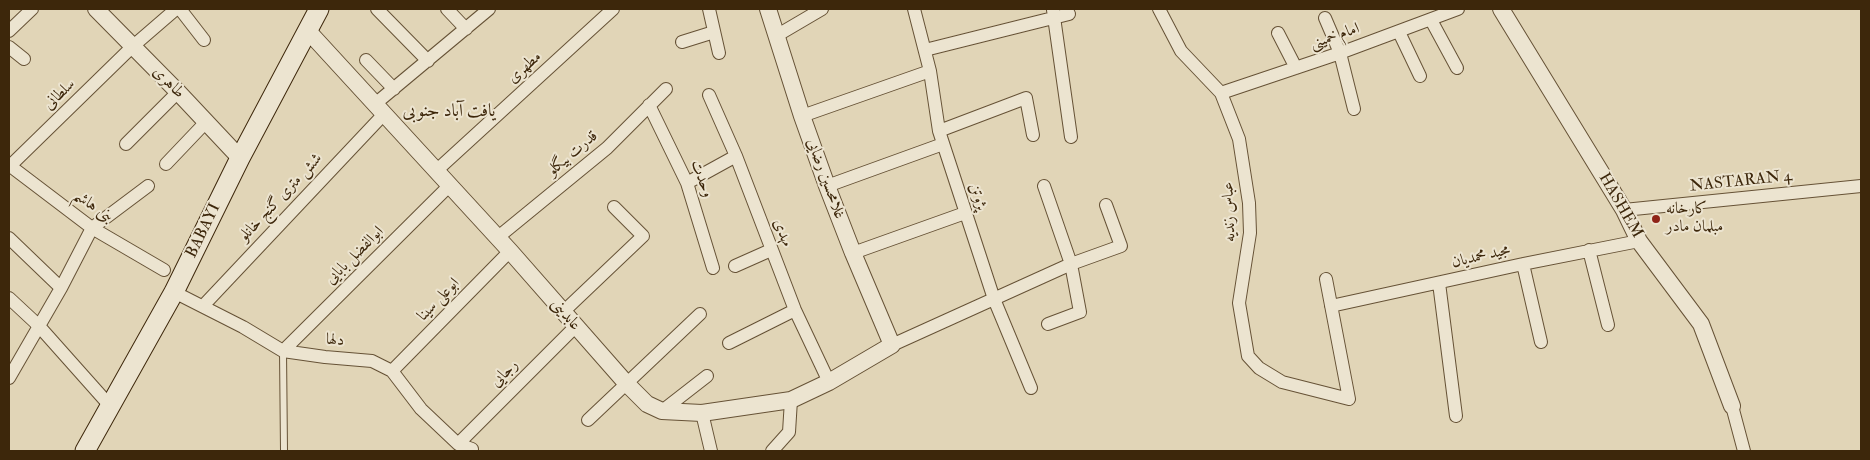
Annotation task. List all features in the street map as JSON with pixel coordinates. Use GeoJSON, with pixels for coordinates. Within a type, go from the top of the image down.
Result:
{"type":"FeatureCollection","features":[{"type":"Feature","properties":{"kind":"main road","name":"BABAYI"},"geometry":{"type":"LineString","coordinates":[[85,451],[174,292],[240,158],[319,9]]}},
{"type":"Feature","properties":{"kind":"street"},"geometry":{"type":"LineString","coordinates":[[9,32],[32,9]]}},
{"type":"Feature","properties":{"kind":"street","name":"طاهری"},"geometry":{"type":"LineString","coordinates":[[96,9],[240,158]]}},
{"type":"Feature","properties":{"kind":"street","name":"سلطانی"},"geometry":{"type":"LineString","coordinates":[[9,165],[132,47],[176,9]]}},
{"type":"Feature","properties":{"kind":"street"},"geometry":{"type":"LineString","coordinates":[[180,9],[204,40]]}},
{"type":"Feature","properties":{"kind":"street"},"geometry":{"type":"LineString","coordinates":[[377,9],[428,61]]}},
{"type":"Feature","properties":{"kind":"street"},"geometry":{"type":"LineString","coordinates":[[448,9],[466,29]]}},
{"type":"Feature","properties":{"kind":"street","name":"شش متری گنج خانلو"},"geometry":{"type":"LineString","coordinates":[[203,306],[380,109],[394,89],[489,9]]}},
{"type":"Feature","properties":{"kind":"street","name":"مطهری"},"geometry":{"type":"LineString","coordinates":[[436,171],[613,9]]}},
{"type":"Feature","properties":{"kind":"street"},"geometry":{"type":"LineString","coordinates":[[709,9],[719,54]]}},
{"type":"Feature","properties":{"kind":"street","name":"غلامحسین رضایی"},"geometry":{"type":"LineString","coordinates":[[768,9],[802,116],[827,186],[892,345]]}},
{"type":"Feature","properties":{"kind":"street"},"geometry":{"type":"LineString","coordinates":[[776,36],[822,9]]}},
{"type":"Feature","properties":{"kind":"street","name":"پژوتن"},"geometry":{"type":"LineString","coordinates":[[914,9],[930,71],[939,131],[943,144],[994,299],[1031,388]]}},
{"type":"Feature","properties":{"kind":"street","name":"عباس زندیه"},"geometry":{"type":"LineString","coordinates":[[1159,9],[1181,50],[1221,93],[1240,139],[1249,203],[1250,233],[1239,303],[1248,356],[1259,368],[1282,382],[1349,399],[1331,306]]}},
{"type":"Feature","properties":{"kind":"street","name":"HASHEM"},"geometry":{"type":"LineString","coordinates":[[1502,9],[1624,210],[1640,241],[1701,324],[1732,406]]}},
{"type":"Feature","properties":{"kind":"street","name":"امام خمینی"},"geometry":{"type":"LineString","coordinates":[[1221,93],[1399,32],[1432,20],[1452,10]]}},
{"type":"Feature","properties":{"kind":"street"},"geometry":{"type":"LineString","coordinates":[[925,50],[1053,13],[1069,14]]}},
{"type":"Feature","properties":{"kind":"street"},"geometry":{"type":"LineString","coordinates":[[1053,13],[1070,137]]}},
{"type":"Feature","properties":{"kind":"street"},"geometry":{"type":"LineString","coordinates":[[1325,18],[1340,53],[1354,109]]}},
{"type":"Feature","properties":{"kind":"street"},"geometry":{"type":"LineString","coordinates":[[1432,20],[1457,68]]}},
{"type":"Feature","properties":{"kind":"street","name":"عابدینی"},"geometry":{"type":"LineString","coordinates":[[308,31],[510,251],[575,327],[647,404],[662,411],[702,413],[791,400],[829,382],[892,345]]}},
{"type":"Feature","properties":{"kind":"street"},"geometry":{"type":"LineString","coordinates":[[682,42],[714,32]]}},
{"type":"Feature","properties":{"kind":"street"},"geometry":{"type":"LineString","coordinates":[[1399,32],[1420,76]]}},
{"type":"Feature","properties":{"kind":"street"},"geometry":{"type":"LineString","coordinates":[[1278,33],[1296,68]]}},
{"type":"Feature","properties":{"kind":"street"},"geometry":{"type":"LineString","coordinates":[[9,47],[24,60]]}},
{"type":"Feature","properties":{"kind":"street"},"geometry":{"type":"LineString","coordinates":[[366,60],[394,89]]}},
{"type":"Feature","properties":{"kind":"street"},"geometry":{"type":"LineString","coordinates":[[802,116],[930,71]]}},
{"type":"Feature","properties":{"kind":"street","name":"قدرت بیگلو"},"geometry":{"type":"LineString","coordinates":[[497,238],[607,148],[666,89]]}},
{"type":"Feature","properties":{"kind":"street"},"geometry":{"type":"LineString","coordinates":[[126,144],[178,92]]}},
{"type":"Feature","properties":{"kind":"street","name":"مهدی"},"geometry":{"type":"LineString","coordinates":[[709,95],[736,156],[795,310],[829,382]]}},
{"type":"Feature","properties":{"kind":"street"},"geometry":{"type":"LineString","coordinates":[[939,131],[1026,98],[1033,135]]}},
{"type":"Feature","properties":{"kind":"street","name":"وحدت"},"geometry":{"type":"LineString","coordinates":[[649,105],[687,183],[714,268]]}},
{"type":"Feature","properties":{"kind":"street"},"geometry":{"type":"LineString","coordinates":[[166,164],[206,122]]}},
{"type":"Feature","properties":{"kind":"street"},"geometry":{"type":"LineString","coordinates":[[827,186],[943,144]]}},
{"type":"Feature","properties":{"kind":"street"},"geometry":{"type":"LineString","coordinates":[[687,183],[736,156]]}},
{"type":"Feature","properties":{"kind":"street","name":"بنی هاشم"},"geometry":{"type":"LineString","coordinates":[[9,165],[92,228],[164,270]]}},
{"type":"Feature","properties":{"kind":"street","name":"ابوالفضل بابایی"},"geometry":{"type":"LineString","coordinates":[[283,351],[450,185]]}},
{"type":"Feature","properties":{"kind":"street"},"geometry":{"type":"LineString","coordinates":[[9,378],[61,288],[92,228],[148,186]]}},
{"type":"Feature","properties":{"kind":"street"},"geometry":{"type":"LineString","coordinates":[[1044,186],[1070,264],[1080,312],[1048,324]]}},
{"type":"Feature","properties":{"kind":"street","name":"NASTARAN 4"},"geometry":{"type":"LineString","coordinates":[[1624,210],[1861,186]]}},
{"type":"Feature","properties":{"kind":"street"},"geometry":{"type":"LineString","coordinates":[[892,345],[1070,264],[1121,246],[1106,205]]}},
{"type":"Feature","properties":{"kind":"street"},"geometry":{"type":"LineString","coordinates":[[562,312],[643,236],[614,207]]}},
{"type":"Feature","properties":{"kind":"street"},"geometry":{"type":"LineString","coordinates":[[853,252],[966,213]]}},
{"type":"Feature","properties":{"kind":"street"},"geometry":{"type":"LineString","coordinates":[[9,238],[61,288]]}},
{"type":"Feature","properties":{"kind":"street","name":"مجید محمدیان"},"geometry":{"type":"LineString","coordinates":[[1331,306],[1588,250],[1640,241]]}},
{"type":"Feature","properties":{"kind":"street"},"geometry":{"type":"LineString","coordinates":[[734,266],[771,250]]}},
{"type":"Feature","properties":{"kind":"street"},"geometry":{"type":"LineString","coordinates":[[1588,250],[1608,324]]}},
{"type":"Feature","properties":{"kind":"street","name":"ابوعلی سینا"},"geometry":{"type":"LineString","coordinates":[[392,371],[510,251]]}},
{"type":"Feature","properties":{"kind":"street"},"geometry":{"type":"LineString","coordinates":[[1523,264],[1541,342]]}},
{"type":"Feature","properties":{"kind":"street"},"geometry":{"type":"LineString","coordinates":[[1326,279],[1331,306]]}},
{"type":"Feature","properties":{"kind":"street"},"geometry":{"type":"LineString","coordinates":[[1439,283],[1456,416]]}},
{"type":"Feature","properties":{"kind":"street","name":"دلها"},"geometry":{"type":"LineString","coordinates":[[174,292],[283,351],[372,361],[392,371],[421,408],[458,444],[472,449]]}},
{"type":"Feature","properties":{"kind":"street"},"geometry":{"type":"LineString","coordinates":[[9,298],[38,325],[110,407]]}},
{"type":"Feature","properties":{"kind":"street"},"geometry":{"type":"LineString","coordinates":[[729,343],[795,310]]}},
{"type":"Feature","properties":{"kind":"street"},"geometry":{"type":"LineString","coordinates":[[588,420],[700,314]]}},
{"type":"Feature","properties":{"kind":"street","name":"رجایی"},"geometry":{"type":"LineString","coordinates":[[458,444],[575,327]]}},
{"type":"Feature","properties":{"kind":"street"},"geometry":{"type":"LineString","coordinates":[[662,411],[707,376]]}},
{"type":"Feature","properties":{"kind":"street"},"geometry":{"type":"LineString","coordinates":[[772,451],[789,432],[791,400]]}},
{"type":"Feature","properties":{"kind":"street"},"geometry":{"type":"LineString","coordinates":[[1732,406],[1744,451]]}},
{"type":"Feature","properties":{"kind":"street"},"geometry":{"type":"LineString","coordinates":[[702,413],[711,451]]}},
{"type":"Feature","properties":{"kind":"lane"},"geometry":{"type":"LineString","coordinates":[[283,351],[284,451]]}},
{"type":"Feature","properties":{"kind":"place","name":"کارخانه مبلمان مادر"},"geometry":{"type":"Point","coordinates":[1656,219]}},
{"type":"Feature","properties":{"kind":"district","name":"یافت آباد جنوبی"},"geometry":{"type":"Point","coordinates":[449,112]}}]}
